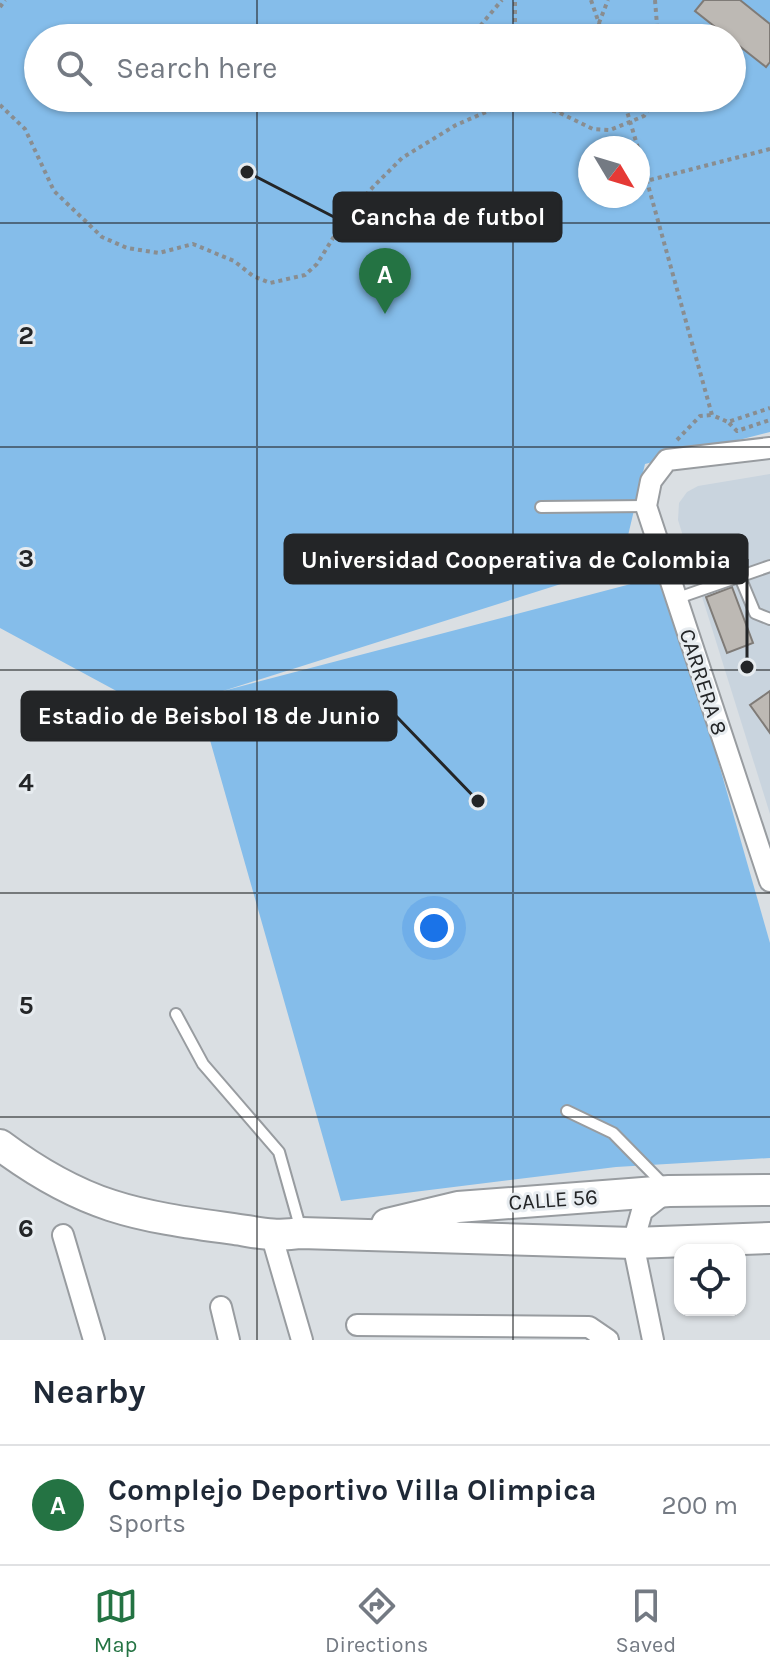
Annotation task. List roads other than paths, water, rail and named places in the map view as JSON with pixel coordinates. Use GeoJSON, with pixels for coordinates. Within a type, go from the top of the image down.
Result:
{"type":"FeatureCollection","features":[{"type":"Feature","properties":{"kind":"street","name":"CARRERA 8"},"geometry":{"type":"LineString","coordinates":[[770,448],[667,460],[651,481],[646,506],[770,881]]}},
{"type":"Feature","properties":{"kind":"street","name":"CALLE 56"},"geometry":{"type":"LineString","coordinates":[[0,1145],[43,1175],[84,1197],[156,1220],[287,1235],[633,1243],[770,1238]]}},
{"type":"Feature","properties":{"kind":"street","name":"CALLE 56"},"geometry":{"type":"LineString","coordinates":[[339,1236],[458,1207],[669,1191],[770,1190]]}},
{"type":"Feature","properties":{"kind":"street"},"geometry":{"type":"LineString","coordinates":[[653,1340],[633,1243],[636,1222],[642,1211],[669,1191]]}},
{"type":"Feature","properties":{"kind":"street"},"geometry":{"type":"LineString","coordinates":[[63,1235],[94,1340]]}},
{"type":"Feature","properties":{"kind":"street"},"geometry":{"type":"LineString","coordinates":[[287,1235],[302,1340]]}},
{"type":"Feature","properties":{"kind":"street"},"geometry":{"type":"LineString","coordinates":[[221,1307],[229,1340]]}},
{"type":"Feature","properties":{"kind":"street"},"geometry":{"type":"LineString","coordinates":[[357,1325],[407,1333],[589,1327],[608,1340]]}},
{"type":"Feature","properties":{"kind":"lane"},"geometry":{"type":"LineString","coordinates":[[541,507],[646,506]]}},
{"type":"Feature","properties":{"kind":"lane"},"geometry":{"type":"LineString","coordinates":[[675,599],[770,566]]}},
{"type":"Feature","properties":{"kind":"lane"},"geometry":{"type":"LineString","coordinates":[[740,577],[755,613],[770,619]]}},
{"type":"Feature","properties":{"kind":"lane"},"geometry":{"type":"LineString","coordinates":[[176,1014],[203,1064],[279,1152],[287,1235]]}},
{"type":"Feature","properties":{"kind":"lane"},"geometry":{"type":"LineString","coordinates":[[567,1111],[613,1133],[669,1191]]}},
{"type":"Feature","properties":{"kind":"place","name":"Cancha de futbol"},"geometry":{"type":"Point","coordinates":[247,172]}},
{"type":"Feature","properties":{"kind":"place","name":"Complejo Deportivo Villa Olimpica"},"geometry":{"type":"Point","coordinates":[385,314]}},
{"type":"Feature","properties":{"kind":"place","name":"Universidad Cooperativa de Colombia"},"geometry":{"type":"Point","coordinates":[747,667]}},
{"type":"Feature","properties":{"kind":"place","name":"Estadio de Beisbol 18 de Junio"},"geometry":{"type":"Point","coordinates":[478,801]}}]}
